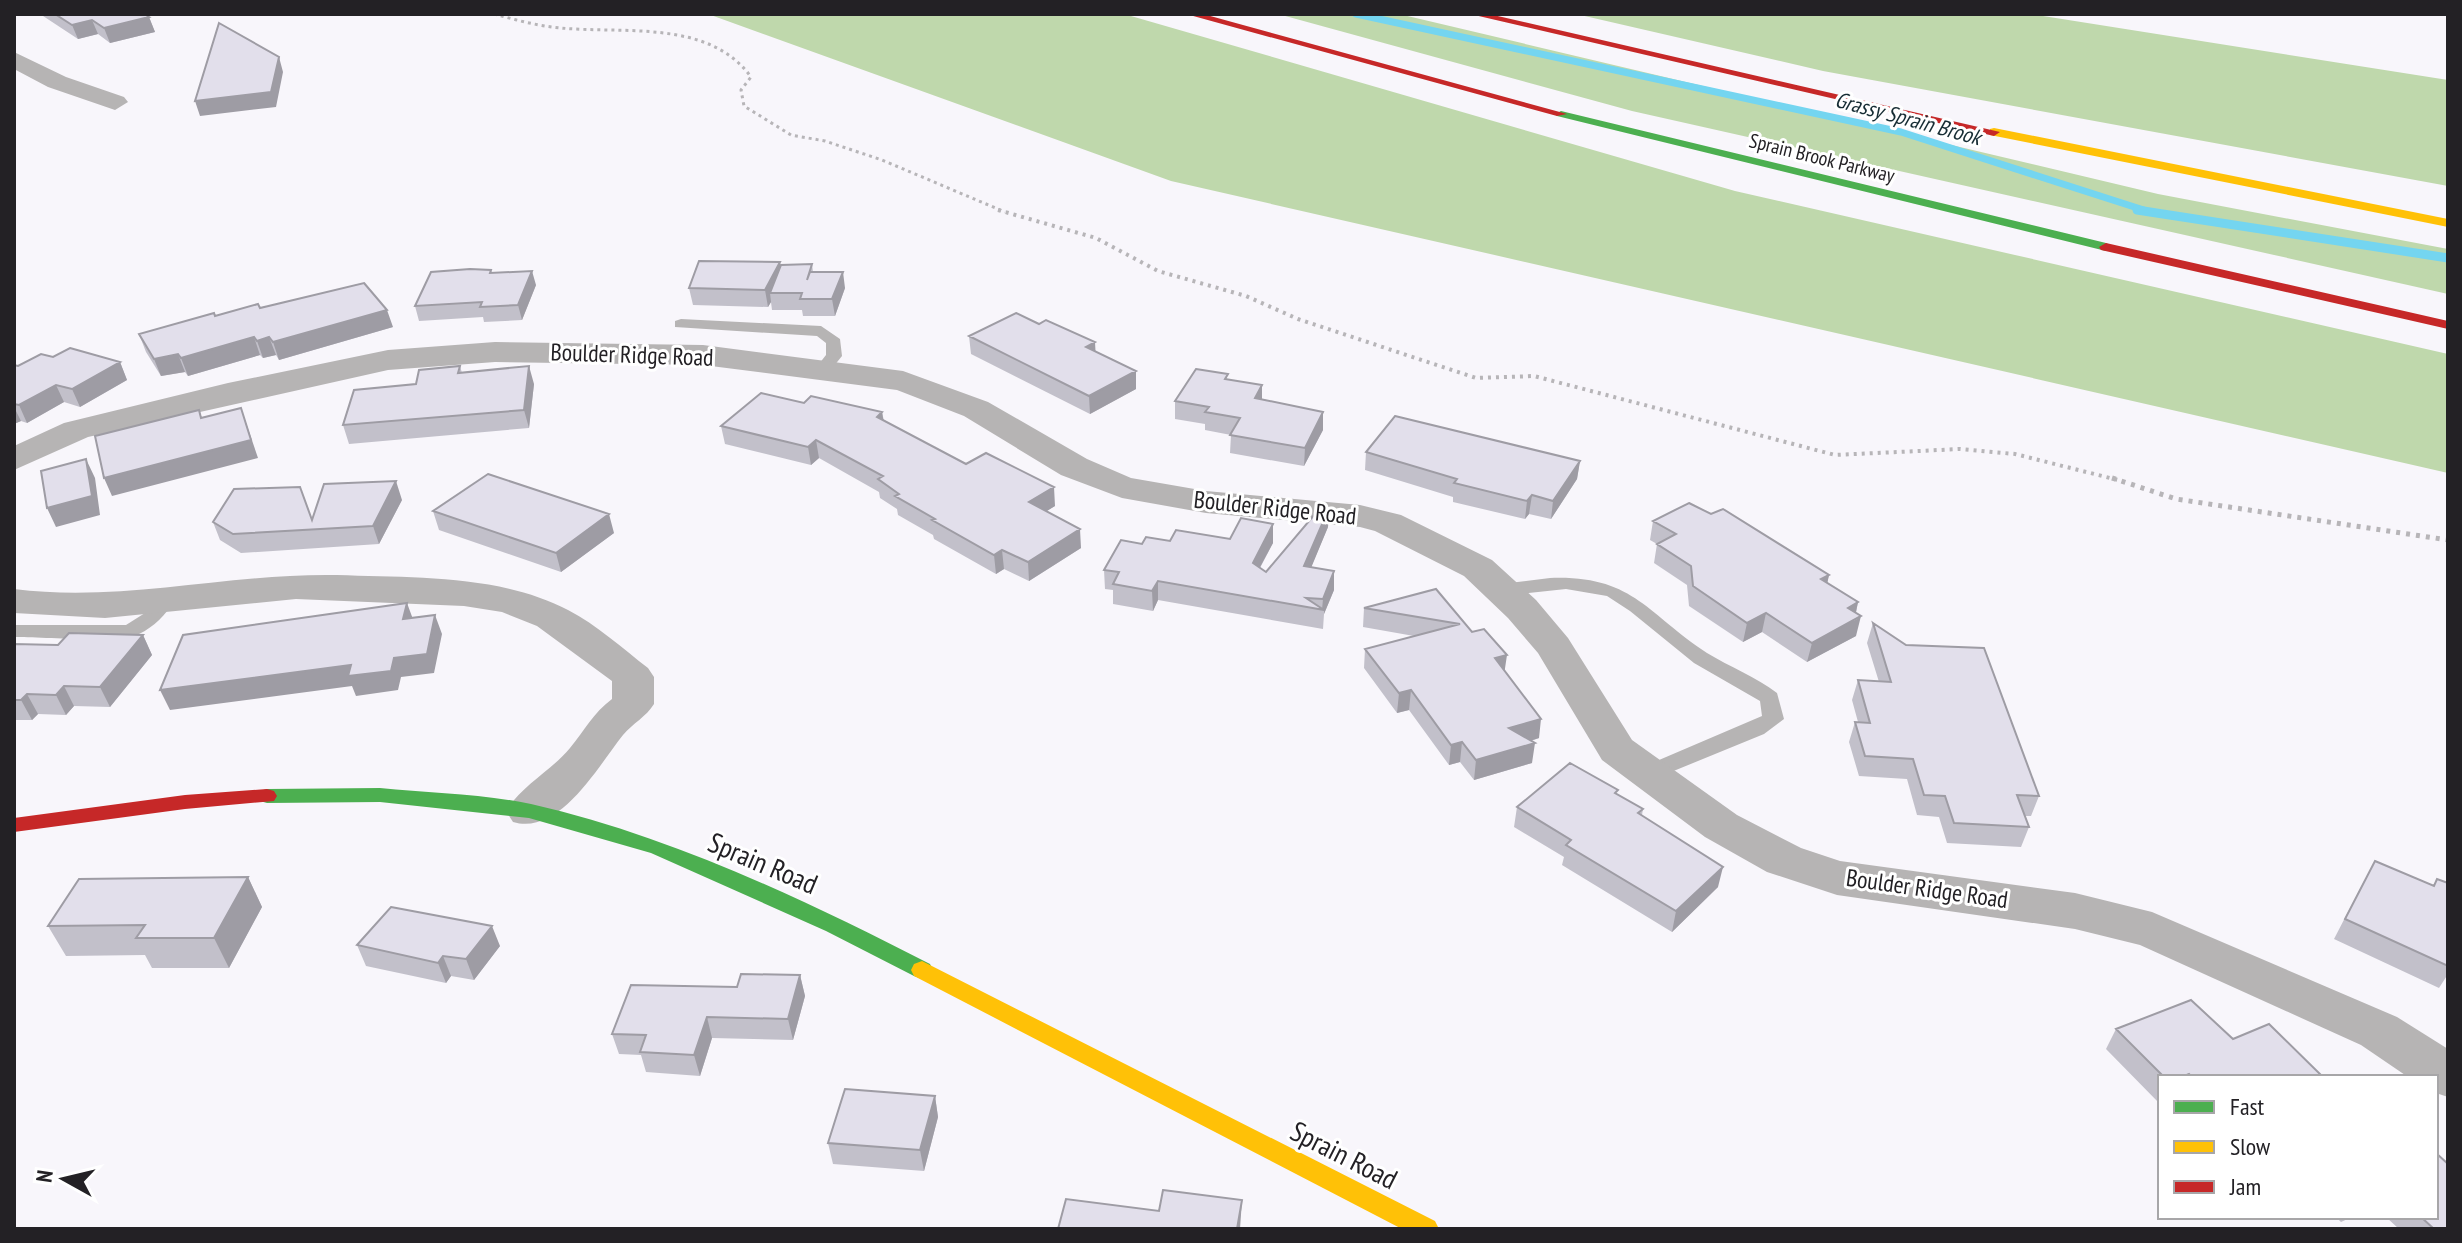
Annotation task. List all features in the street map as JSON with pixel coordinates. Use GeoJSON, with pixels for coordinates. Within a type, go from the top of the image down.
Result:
{"type":"FeatureCollection","features":[{"type":"Feature","properties":{"kind":"main road","name":"Sprain Brook Parkway"},"geometry":{"type":"LineString","coordinates":[[1191,14],[1436,82],[1781,171],[2448,325]]}},
{"type":"Feature","properties":{"kind":"main road"},"geometry":{"type":"LineString","coordinates":[[1475,14],[1931,119],[2448,223]]}},
{"type":"Feature","properties":{"kind":"main road","name":"Sprain Road"},"geometry":{"type":"LineString","coordinates":[[14,825],[185,802],[260,796],[380,795],[529,811],[658,848],[834,925],[1426,1229]]}},
{"type":"Feature","properties":{"kind":"street"},"geometry":{"type":"LineString","coordinates":[[14,59],[57,82],[115,102]]}},
{"type":"Feature","properties":{"kind":"street","name":"Boulder Ridge Road"},"geometry":{"type":"LineString","coordinates":[[14,459],[76,430],[228,393],[388,360],[495,352],[703,355],[903,381],[976,409],[1074,467],[1122,487],[1206,502],[1360,516],[1388,523],[1478,568],[1554,647],[1617,750],[1646,774],[1734,833],[1784,860],[1837,878],[2021,902],[2152,930],[2379,1031],[2448,1076]]}},
{"type":"Feature","properties":{"kind":"street"},"geometry":{"type":"LineString","coordinates":[[14,601],[75,608],[258,589],[349,587],[496,599],[537,610],[565,624],[603,654],[601,709],[609,723],[585,759],[529,811]]}},
{"type":"Feature","properties":{"kind":"lane"},"geometry":{"type":"LineString","coordinates":[[681,324],[821,331],[834,342],[834,356],[823,369]]}},
{"type":"Feature","properties":{"kind":"lane"},"geometry":{"type":"LineString","coordinates":[[1501,590],[1543,582],[1583,583],[1625,598],[1701,658],[1748,680],[1770,698],[1773,719],[1756,729],[1646,774]]}},
{"type":"Feature","properties":{"kind":"lane"},"geometry":{"type":"LineString","coordinates":[[14,631],[130,631],[152,617],[165,601]]}},
{"type":"Feature","properties":{"kind":"path"},"geometry":{"type":"LineString","coordinates":[[494,14],[563,29],[663,33],[715,46],[745,63],[751,77],[741,90],[744,106],[791,135],[825,141],[882,160],[993,209],[1096,238],[1158,271],[1246,296],[1298,319],[1476,378],[1534,376],[1835,455],[1960,449],[2015,454],[2095,472],[2176,499],[2448,540]]}},
{"type":"Feature","properties":{"kind":"green space"},"geometry":{"type":"Polygon","coordinates":[[[708,14],[1124,14],[1735,191],[2448,354],[2448,473],[1171,181],[708,14]]]}},
{"type":"Feature","properties":{"kind":"green space"},"geometry":{"type":"Polygon","coordinates":[[[1278,14],[1399,14],[2158,194],[2448,249],[2448,294],[1632,111],[1278,14]]]}},
{"type":"Feature","properties":{"kind":"green space"},"geometry":{"type":"Polygon","coordinates":[[[1576,14],[2030,14],[2448,80],[2448,186],[1823,71],[1576,14]]]}},
{"type":"Feature","properties":{"kind":"building"},"geometry":{"type":"Polygon","coordinates":[[[55,14],[144,14],[149,17],[104,28],[92,20],[72,25],[55,14]]]}},
{"type":"Feature","properties":{"kind":"building"},"geometry":{"type":"Polygon","coordinates":[[[219,23],[279,57],[271,92],[195,101],[219,23]]]}},
{"type":"Feature","properties":{"kind":"building"},"geometry":{"type":"Polygon","coordinates":[[[699,261],[780,262],[765,290],[689,288],[699,261]]]}},
{"type":"Feature","properties":{"kind":"building"},"geometry":{"type":"Polygon","coordinates":[[[812,264],[807,280],[810,272],[843,272],[832,299],[800,299],[802,293],[770,293],[781,265],[812,264]]]}},
{"type":"Feature","properties":{"kind":"building"},"geometry":{"type":"Polygon","coordinates":[[[491,270],[490,273],[532,271],[518,305],[480,307],[482,302],[415,306],[431,272],[491,270]]]}},
{"type":"Feature","properties":{"kind":"building"},"geometry":{"type":"Polygon","coordinates":[[[364,283],[387,310],[273,342],[269,337],[257,341],[254,337],[181,358],[178,354],[154,359],[139,334],[214,313],[215,316],[258,304],[260,308],[364,283]]]}},
{"type":"Feature","properties":{"kind":"building"},"geometry":{"type":"Polygon","coordinates":[[[1016,313],[1039,324],[1046,320],[1095,342],[1086,347],[1136,371],[1089,396],[969,336],[1016,313]]]}},
{"type":"Feature","properties":{"kind":"building"},"geometry":{"type":"Polygon","coordinates":[[[70,348],[120,362],[72,389],[56,385],[19,405],[14,404],[14,365],[18,366],[41,354],[53,357],[70,348]]]}},
{"type":"Feature","properties":{"kind":"building"},"geometry":{"type":"Polygon","coordinates":[[[460,366],[458,373],[529,366],[524,410],[343,425],[354,390],[416,384],[419,370],[460,366]]]}},
{"type":"Feature","properties":{"kind":"building"},"geometry":{"type":"Polygon","coordinates":[[[1196,369],[1228,374],[1225,379],[1262,385],[1255,398],[1323,412],[1305,448],[1230,435],[1240,418],[1205,412],[1209,407],[1175,401],[1196,369]]]}},
{"type":"Feature","properties":{"kind":"building"},"geometry":{"type":"Polygon","coordinates":[[[761,393],[804,403],[811,396],[882,412],[877,417],[966,464],[986,453],[1054,487],[1029,502],[1080,529],[1028,562],[1002,550],[994,555],[895,496],[899,494],[878,479],[883,476],[816,440],[808,447],[721,426],[761,393]]]}},
{"type":"Feature","properties":{"kind":"building"},"geometry":{"type":"Polygon","coordinates":[[[241,408],[251,440],[104,478],[95,436],[199,410],[201,418],[241,408]]]}},
{"type":"Feature","properties":{"kind":"building"},"geometry":{"type":"Polygon","coordinates":[[[1395,416],[1580,461],[1553,501],[1532,495],[1527,501],[1454,483],[1457,479],[1366,452],[1395,416]]]}},
{"type":"Feature","properties":{"kind":"building"},"geometry":{"type":"Polygon","coordinates":[[[86,459],[92,496],[47,508],[41,471],[86,459]]]}},
{"type":"Feature","properties":{"kind":"building"},"geometry":{"type":"Polygon","coordinates":[[[488,474],[609,514],[556,553],[433,511],[488,474]]]}},
{"type":"Feature","properties":{"kind":"building"},"geometry":{"type":"Polygon","coordinates":[[[396,481],[373,526],[233,534],[213,522],[234,489],[300,487],[312,520],[324,484],[396,481]]]}},
{"type":"Feature","properties":{"kind":"building"},"geometry":{"type":"Polygon","coordinates":[[[1689,503],[1711,514],[1723,509],[1829,575],[1821,579],[1858,602],[1848,608],[1861,616],[1812,643],[1766,613],[1747,623],[1693,586],[1691,566],[1657,544],[1676,534],[1653,521],[1689,503]]]}},
{"type":"Feature","properties":{"kind":"building"},"geometry":{"type":"Polygon","coordinates":[[[1320,508],[1329,508],[1304,566],[1334,571],[1323,599],[1306,598],[1324,610],[1158,581],[1152,591],[1113,584],[1119,572],[1104,570],[1121,540],[1142,544],[1146,537],[1170,541],[1176,530],[1230,539],[1241,518],[1273,524],[1253,563],[1266,572],[1320,508]]]}},
{"type":"Feature","properties":{"kind":"building"},"geometry":{"type":"Polygon","coordinates":[[[1436,589],[1472,632],[1484,629],[1507,655],[1495,658],[1541,719],[1509,728],[1535,743],[1476,760],[1462,742],[1451,745],[1411,690],[1399,693],[1365,649],[1460,624],[1364,608],[1436,589]]]}},
{"type":"Feature","properties":{"kind":"building"},"geometry":{"type":"Polygon","coordinates":[[[407,603],[403,619],[435,615],[427,654],[394,658],[391,671],[348,676],[351,665],[160,690],[183,635],[407,603]]]}},
{"type":"Feature","properties":{"kind":"building"},"geometry":{"type":"Polygon","coordinates":[[[1873,623],[1906,645],[1984,648],[2039,796],[2017,795],[2029,827],[1954,823],[1945,796],[1924,795],[1913,759],[1865,756],[1855,722],[1870,723],[1858,680],[1891,682],[1873,623]]]}},
{"type":"Feature","properties":{"kind":"building"},"geometry":{"type":"Polygon","coordinates":[[[69,633],[143,635],[100,687],[64,686],[56,695],[27,694],[21,700],[14,700],[14,644],[58,645],[69,633]]]}},
{"type":"Feature","properties":{"kind":"building"},"geometry":{"type":"Polygon","coordinates":[[[1570,763],[1618,790],[1615,793],[1643,809],[1638,813],[1723,867],[1676,911],[1566,845],[1571,840],[1517,807],[1570,763]]]}},
{"type":"Feature","properties":{"kind":"building"},"geometry":{"type":"Polygon","coordinates":[[[2375,861],[2434,886],[2437,879],[2448,883],[2448,966],[2345,919],[2375,861]]]}},
{"type":"Feature","properties":{"kind":"building"},"geometry":{"type":"Polygon","coordinates":[[[248,877],[214,938],[136,938],[145,925],[48,926],[79,879],[248,877]]]}},
{"type":"Feature","properties":{"kind":"building"},"geometry":{"type":"Polygon","coordinates":[[[391,907],[492,926],[466,959],[443,956],[438,963],[357,945],[391,907]]]}},
{"type":"Feature","properties":{"kind":"building"},"geometry":{"type":"Polygon","coordinates":[[[741,974],[800,975],[788,1019],[707,1017],[694,1055],[640,1052],[646,1035],[612,1034],[631,985],[737,987],[741,974]]]}},
{"type":"Feature","properties":{"kind":"building"},"geometry":{"type":"Polygon","coordinates":[[[2191,1000],[2233,1039],[2269,1024],[2321,1075],[2162,1075],[2116,1029],[2191,1000]]]}},
{"type":"Feature","properties":{"kind":"building"},"geometry":{"type":"Polygon","coordinates":[[[845,1089],[935,1096],[920,1150],[828,1143],[845,1089]]]}},
{"type":"Feature","properties":{"kind":"building"},"geometry":{"type":"Polygon","coordinates":[[[2438,1155],[2448,1164],[2448,1229],[2434,1229],[2423,1219],[2438,1219],[2438,1155]]]}},
{"type":"Feature","properties":{"kind":"building"},"geometry":{"type":"Polygon","coordinates":[[[1163,1190],[1242,1200],[1237,1229],[1058,1229],[1066,1199],[1159,1211],[1163,1190]]]}},
{"type":"Feature","properties":{"kind":"waterway","name":"Grassy Sprain Brook"},"geometry":{"type":"LineString","coordinates":[[1356,14],[1901,132],[2150,212]]}},
{"type":"Feature","properties":{"kind":"waterway","name":"Grassy Sprain Brook"},"geometry":{"type":"LineString","coordinates":[[2137,210],[2448,258]]}},
{"type":"Feature","properties":{"kind":"traffic: fast"},"geometry":{"type":"LineString","coordinates":[[1561,114],[2106,247]]}},
{"type":"Feature","properties":{"kind":"traffic: fast"},"geometry":{"type":"LineString","coordinates":[[267,796],[380,795],[529,811],[658,848],[834,925],[922,970]]}},
{"type":"Feature","properties":{"kind":"traffic: slow"},"geometry":{"type":"LineString","coordinates":[[1994,132],[2448,223]]}},
{"type":"Feature","properties":{"kind":"traffic: slow"},"geometry":{"type":"LineString","coordinates":[[922,970],[1426,1229]]}},
{"type":"Feature","properties":{"kind":"traffic: jam"},"geometry":{"type":"LineString","coordinates":[[1191,14],[1561,114]]}},
{"type":"Feature","properties":{"kind":"traffic: jam"},"geometry":{"type":"LineString","coordinates":[[1475,14],[1994,132]]}},
{"type":"Feature","properties":{"kind":"traffic: jam"},"geometry":{"type":"LineString","coordinates":[[2106,247],[2448,325]]}},
{"type":"Feature","properties":{"kind":"traffic: jam"},"geometry":{"type":"LineString","coordinates":[[14,825],[185,802],[267,796]]}}]}
